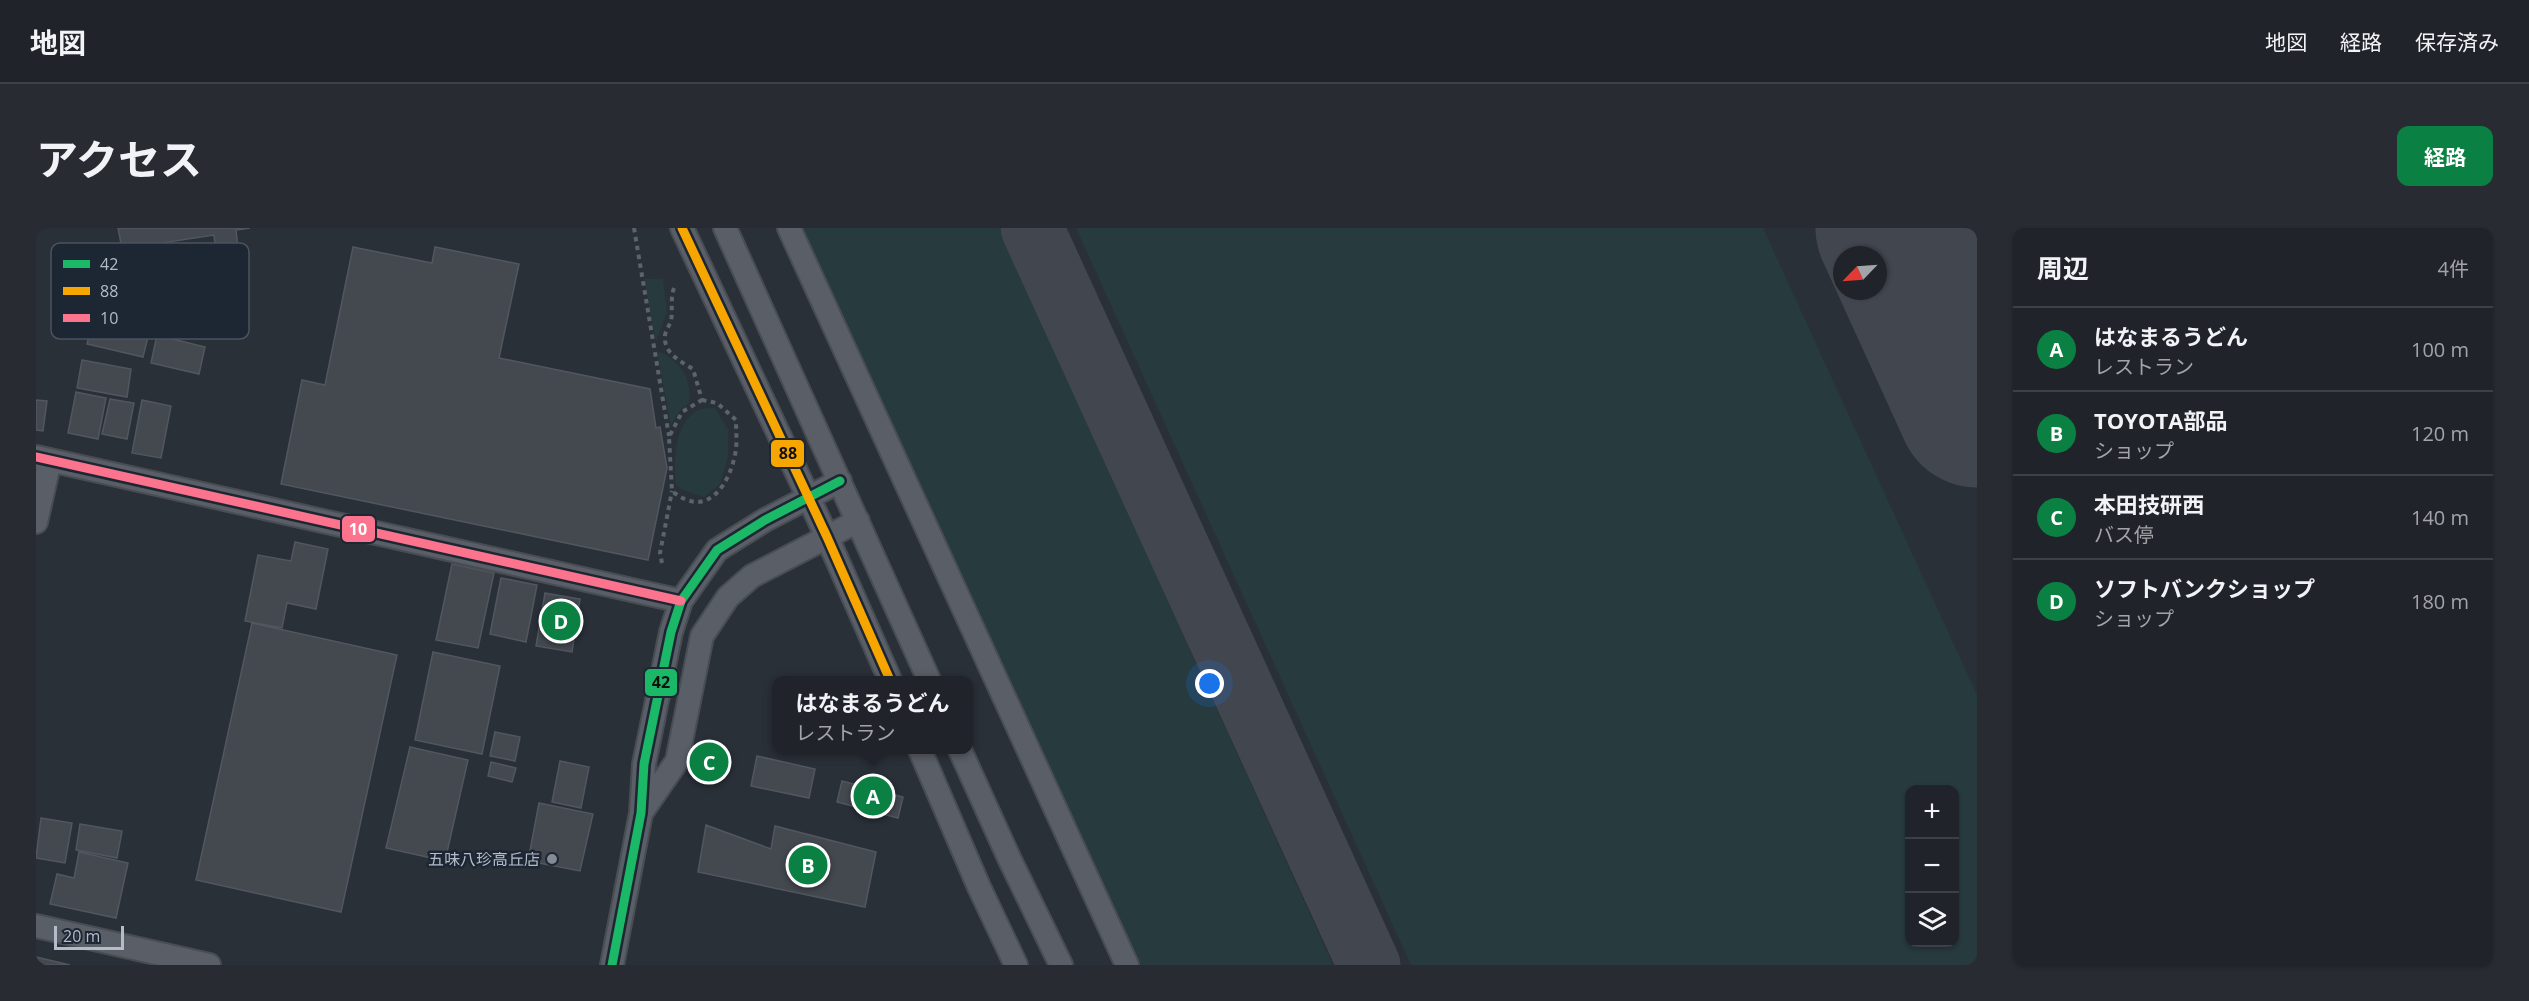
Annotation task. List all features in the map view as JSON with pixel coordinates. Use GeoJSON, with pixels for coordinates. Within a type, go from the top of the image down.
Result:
{"type":"FeatureCollection","features":[{"type":"Feature","properties":{"kind":"street"},"geometry":{"type":"LineString","coordinates":[[682,228],[828,537],[888,676]]}},
{"type":"Feature","properties":{"kind":"street"},"geometry":{"type":"LineString","coordinates":[[725,228],[927,676]]}},
{"type":"Feature","properties":{"kind":"street"},"geometry":{"type":"LineString","coordinates":[[789,228],[1127,965]]}},
{"type":"Feature","properties":{"kind":"street"},"geometry":{"type":"LineString","coordinates":[[36,522],[43,459],[681,601]]}},
{"type":"Feature","properties":{"kind":"street"},"geometry":{"type":"LineString","coordinates":[[612,965],[641,813],[644,764],[671,632],[681,601],[717,550],[739,535],[840,481]]}},
{"type":"Feature","properties":{"kind":"street"},"geometry":{"type":"LineString","coordinates":[[641,813],[677,760],[702,636],[728,597],[752,576],[858,521]]}},
{"type":"Feature","properties":{"kind":"street"},"geometry":{"type":"LineString","coordinates":[[922,754],[979,887],[1016,965]]}},
{"type":"Feature","properties":{"kind":"street"},"geometry":{"type":"LineString","coordinates":[[962,754],[1061,965]]}},
{"type":"Feature","properties":{"kind":"street"},"geometry":{"type":"LineString","coordinates":[[36,926],[209,965]]}},
{"type":"Feature","properties":{"kind":"path"},"geometry":{"type":"LineString","coordinates":[[634,228],[669,437],[672,491],[660,553],[662,563]]}},
{"type":"Feature","properties":{"kind":"path"},"geometry":{"type":"LineString","coordinates":[[674,288],[670,300],[671,320],[665,335],[667,350],[676,360],[693,369],[702,400]]}},
{"type":"Feature","properties":{"kind":"path"},"geometry":{"type":"LineString","coordinates":[[669,437],[682,412],[702,400],[717,403],[736,420],[736,448],[730,476],[716,495],[700,503],[683,500],[672,491]]}},
{"type":"Feature","properties":{"kind":"green space"},"geometry":{"type":"Polygon","coordinates":[[[795,228],[999,228],[1333,965],[1132,965],[795,228]]]}},
{"type":"Feature","properties":{"kind":"green space"},"geometry":{"type":"Polygon","coordinates":[[[1076,228],[1763,228],[1977,695],[1977,965],[1411,965],[1076,228]]]}},
{"type":"Feature","properties":{"kind":"green space"},"geometry":{"type":"Polygon","coordinates":[[[644,279],[663,279],[667,312],[656,342],[644,279]]]}},
{"type":"Feature","properties":{"kind":"green space"},"geometry":{"type":"Polygon","coordinates":[[[657,351],[678,365],[687,378],[689,386],[689,403],[679,411],[671,426],[657,351]]]}},
{"type":"Feature","properties":{"kind":"green space"},"geometry":{"type":"Polygon","coordinates":[[[715,408],[728,430],[728,457],[720,484],[704,497],[685,491],[676,485],[675,453],[680,431],[692,414],[701,409],[715,408]]]}},
{"type":"Feature","properties":{"kind":"building"},"geometry":{"type":"Polygon","coordinates":[[[118,228],[250,228],[236,230],[237,243],[215,243],[214,235],[161,243],[121,243],[118,228]]]}},
{"type":"Feature","properties":{"kind":"building"},"geometry":{"type":"Polygon","coordinates":[[[353,247],[432,263],[435,247],[519,264],[499,358],[650,389],[656,428],[660,427],[667,468],[648,560],[281,484],[302,380],[325,385],[353,247]]]}},
{"type":"Feature","properties":{"kind":"building"},"geometry":{"type":"Polygon","coordinates":[[[88,339],[147,339],[143,357],[87,344],[88,339]]]}},
{"type":"Feature","properties":{"kind":"building"},"geometry":{"type":"Polygon","coordinates":[[[156,339],[173,339],[205,347],[199,374],[151,363],[156,339]]]}},
{"type":"Feature","properties":{"kind":"building"},"geometry":{"type":"Polygon","coordinates":[[[82,360],[131,369],[127,397],[77,388],[82,360]]]}},
{"type":"Feature","properties":{"kind":"building"},"geometry":{"type":"Polygon","coordinates":[[[76,392],[106,398],[98,439],[68,433],[76,392]]]}},
{"type":"Feature","properties":{"kind":"building"},"geometry":{"type":"Polygon","coordinates":[[[110,399],[134,403],[127,439],[102,434],[110,399]]]}},
{"type":"Feature","properties":{"kind":"building"},"geometry":{"type":"Polygon","coordinates":[[[36,400],[47,401],[43,431],[36,430],[36,400]]]}},
{"type":"Feature","properties":{"kind":"building"},"geometry":{"type":"Polygon","coordinates":[[[142,400],[171,406],[161,458],[132,453],[142,400]]]}},
{"type":"Feature","properties":{"kind":"building"},"geometry":{"type":"Polygon","coordinates":[[[295,542],[328,549],[316,609],[287,603],[282,628],[245,621],[258,555],[291,561],[295,542]]]}},
{"type":"Feature","properties":{"kind":"building"},"geometry":{"type":"Polygon","coordinates":[[[452,564],[494,573],[478,648],[436,640],[452,564]]]}},
{"type":"Feature","properties":{"kind":"building"},"geometry":{"type":"Polygon","coordinates":[[[501,578],[537,585],[526,642],[490,634],[501,578]]]}},
{"type":"Feature","properties":{"kind":"building"},"geometry":{"type":"Polygon","coordinates":[[[545,593],[580,599],[572,652],[536,646],[545,593]]]}},
{"type":"Feature","properties":{"kind":"building"},"geometry":{"type":"Polygon","coordinates":[[[252,623],[397,655],[341,912],[196,880],[252,623]]]}},
{"type":"Feature","properties":{"kind":"building"},"geometry":{"type":"Polygon","coordinates":[[[433,652],[500,666],[482,754],[415,740],[433,652]]]}},
{"type":"Feature","properties":{"kind":"building"},"geometry":{"type":"Polygon","coordinates":[[[495,732],[520,737],[515,761],[490,756],[495,732]]]}},
{"type":"Feature","properties":{"kind":"building"},"geometry":{"type":"Polygon","coordinates":[[[410,747],[468,760],[445,861],[386,848],[410,747]]]}},
{"type":"Feature","properties":{"kind":"building"},"geometry":{"type":"Polygon","coordinates":[[[757,756],[815,769],[809,798],[751,786],[757,756]]]}},
{"type":"Feature","properties":{"kind":"building"},"geometry":{"type":"Polygon","coordinates":[[[560,761],[589,767],[581,808],[552,802],[560,761]]]}},
{"type":"Feature","properties":{"kind":"building"},"geometry":{"type":"Polygon","coordinates":[[[491,762],[516,768],[512,782],[488,776],[491,762]]]}},
{"type":"Feature","properties":{"kind":"building"},"geometry":{"type":"Polygon","coordinates":[[[842,781],[903,797],[898,818],[837,802],[842,781]]]}},
{"type":"Feature","properties":{"kind":"building"},"geometry":{"type":"Polygon","coordinates":[[[539,803],[593,814],[580,871],[528,861],[539,803]]]}},
{"type":"Feature","properties":{"kind":"building"},"geometry":{"type":"Polygon","coordinates":[[[41,818],[72,823],[65,863],[36,858],[41,818]]]}},
{"type":"Feature","properties":{"kind":"building"},"geometry":{"type":"Polygon","coordinates":[[[80,824],[122,831],[117,858],[76,850],[80,824]]]}},
{"type":"Feature","properties":{"kind":"building"},"geometry":{"type":"Polygon","coordinates":[[[706,825],[771,849],[775,826],[876,852],[865,907],[698,872],[706,825]]]}},
{"type":"Feature","properties":{"kind":"building"},"geometry":{"type":"Polygon","coordinates":[[[79,852],[128,863],[116,918],[50,904],[57,874],[74,878],[79,852]]]}},
{"type":"Feature","properties":{"kind":"building"},"geometry":{"type":"Polygon","coordinates":[[[36,957],[70,965],[36,965],[36,957]]]}},
{"type":"Feature","properties":{"kind":"taxiway"},"geometry":{"type":"LineString","coordinates":[[1032,228],[1369,965]]}},
{"type":"Feature","properties":{"kind":"runway"},"geometry":{"type":"LineString","coordinates":[[1895,228],[1977,408]]}},
{"type":"Feature","properties":{"kind":"transit line","name":"88"},"geometry":{"type":"LineString","coordinates":[[682,228],[827,537],[888,676]]}},
{"type":"Feature","properties":{"kind":"transit line","name":"10"},"geometry":{"type":"LineString","coordinates":[[36,457],[681,601]]}},
{"type":"Feature","properties":{"kind":"transit line","name":"42"},"geometry":{"type":"LineString","coordinates":[[612,965],[641,813],[644,764],[671,632],[681,601],[717,550],[765,520],[840,481]]}},
{"type":"Feature","properties":{"kind":"place","name":"ソフトバンクショップ"},"geometry":{"type":"Point","coordinates":[561,621]}},
{"type":"Feature","properties":{"kind":"place","name":"本田技研西"},"geometry":{"type":"Point","coordinates":[709,762]}},
{"type":"Feature","properties":{"kind":"place","name":"はなまるうどん"},"geometry":{"type":"Point","coordinates":[873,796]}},
{"type":"Feature","properties":{"kind":"place","name":"五味八珍高丘店"},"geometry":{"type":"Point","coordinates":[552,859]}},
{"type":"Feature","properties":{"kind":"place","name":"TOYOTA部品"},"geometry":{"type":"Point","coordinates":[808,865]}}]}
